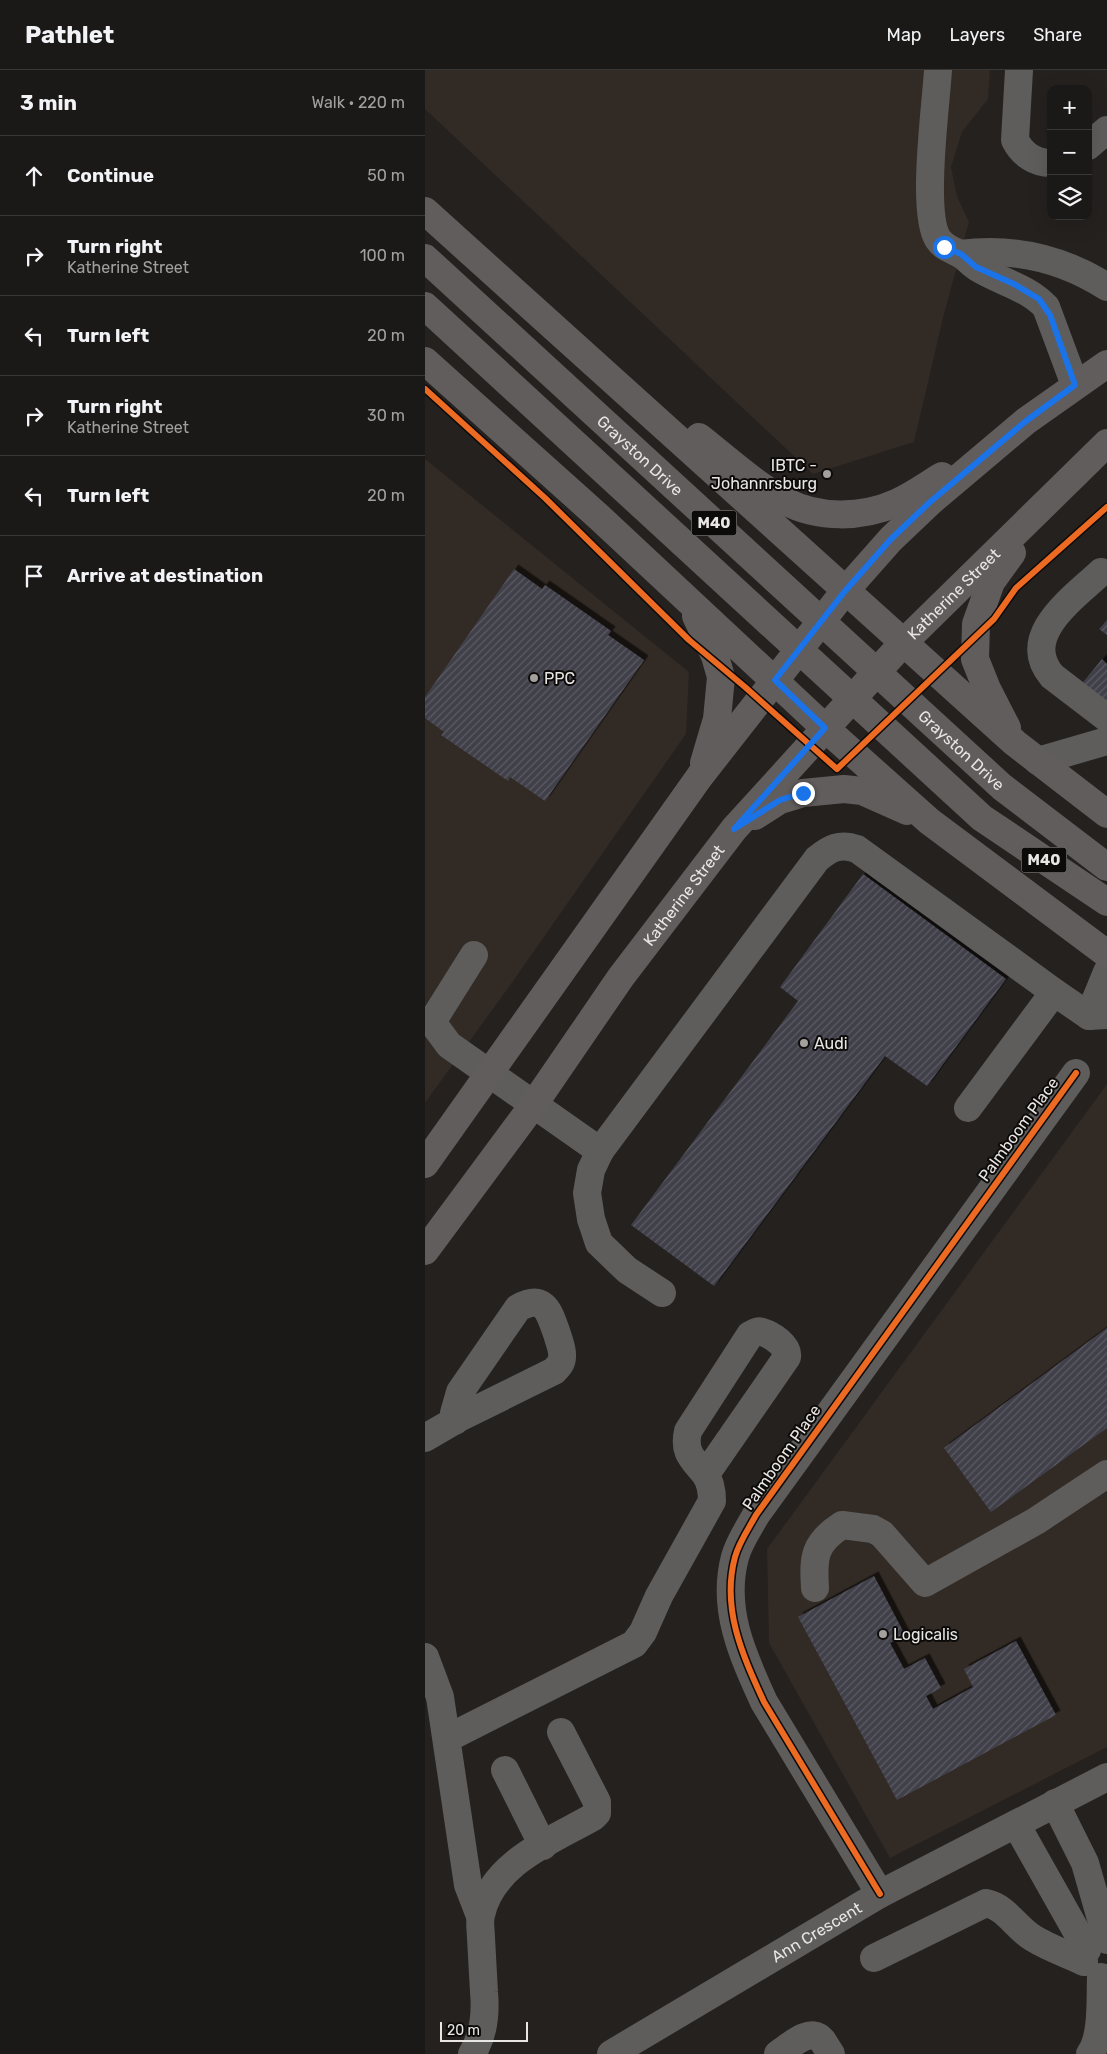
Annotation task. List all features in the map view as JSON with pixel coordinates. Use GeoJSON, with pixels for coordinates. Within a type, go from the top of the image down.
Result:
{"type":"FeatureCollection","features":[{"type":"Feature","properties":{"kind":"main road"},"geometry":{"type":"LineString","coordinates":[[425,211],[1015,743],[1107,814]]}},
{"type":"Feature","properties":{"kind":"main road","name":"Grayston Drive"},"geometry":{"type":"LineString","coordinates":[[425,258],[1002,787],[1107,866]]}},
{"type":"Feature","properties":{"kind":"main road"},"geometry":{"type":"LineString","coordinates":[[515,293],[751,478],[786,501],[818,512],[858,514],[897,503],[1026,421],[1107,364]]}},
{"type":"Feature","properties":{"kind":"main road","name":"M40"},"geometry":{"type":"LineString","coordinates":[[425,306],[981,818],[1107,902]]}},
{"type":"Feature","properties":{"kind":"main road"},"geometry":{"type":"LineString","coordinates":[[425,361],[600,518],[825,728],[929,821],[1107,954]]}},
{"type":"Feature","properties":{"kind":"main road"},"geometry":{"type":"LineString","coordinates":[[425,1164],[700,776],[845,591],[891,539],[930,502],[1026,421]]}},
{"type":"Feature","properties":{"kind":"main road","name":"Katherine Street"},"geometry":{"type":"LineString","coordinates":[[425,1251],[534,1104],[621,978],[734,829],[904,642],[1107,443]]}},
{"type":"Feature","properties":{"kind":"main road"},"geometry":{"type":"LineString","coordinates":[[1015,743],[987,689],[975,658],[976,624],[991,582],[1055,492]]}},
{"type":"Feature","properties":{"kind":"main road"},"geometry":{"type":"LineString","coordinates":[[689,602],[715,656],[721,677],[717,719],[700,776]]}},
{"type":"Feature","properties":{"kind":"main road"},"geometry":{"type":"LineString","coordinates":[[734,829],[780,800],[803,793],[843,789],[862,791],[929,821]]}},
{"type":"Feature","properties":{"kind":"street"},"geometry":{"type":"LineString","coordinates":[[938,70],[930,192],[934,232],[944,247],[961,254],[976,267],[1014,284],[1039,299],[1046,307],[1075,385]]}},
{"type":"Feature","properties":{"kind":"street"},"geometry":{"type":"LineString","coordinates":[[1019,70],[1015,140],[1019,149],[1031,158],[1047,163]]}},
{"type":"Feature","properties":{"kind":"street"},"geometry":{"type":"LineString","coordinates":[[1092,143],[1107,130]]}},
{"type":"Feature","properties":{"kind":"street"},"geometry":{"type":"LineString","coordinates":[[961,254],[981,251],[1031,254],[1071,267],[1088,275],[1107,288]]}},
{"type":"Feature","properties":{"kind":"street"},"geometry":{"type":"LineString","coordinates":[[1038,761],[1107,737],[1045,668],[1041,657],[1043,633],[1057,614],[1101,572]]}},
{"type":"Feature","properties":{"kind":"street"},"geometry":{"type":"LineString","coordinates":[[662,1293],[627,1270],[599,1243],[591,1219],[587,1193],[591,1170],[600,1151],[817,859],[827,850],[837,846],[857,849],[1054,992],[1098,1015],[1107,972]]}},
{"type":"Feature","properties":{"kind":"street"},"geometry":{"type":"LineString","coordinates":[[474,955],[429,1018],[449,1045],[600,1151]]}},
{"type":"Feature","properties":{"kind":"street"},"geometry":{"type":"LineString","coordinates":[[967,1108],[1054,992]]}},
{"type":"Feature","properties":{"kind":"street","name":"Palmboom Place"},"geometry":{"type":"LineString","coordinates":[[880,1894],[764,1702],[750,1672],[736,1637],[732,1609],[731,1581],[735,1556],[756,1515],[1076,1073]]}},
{"type":"Feature","properties":{"kind":"street"},"geometry":{"type":"LineString","coordinates":[[447,1738],[634,1644],[643,1632],[659,1596],[712,1501],[706,1474],[696,1466],[690,1456],[686,1444],[688,1431],[750,1335],[762,1332],[786,1346],[787,1357],[706,1474]]}},
{"type":"Feature","properties":{"kind":"street"},"geometry":{"type":"LineString","coordinates":[[425,1438],[455,1421]]}},
{"type":"Feature","properties":{"kind":"street"},"geometry":{"type":"LineString","coordinates":[[815,1588],[814,1564],[817,1553],[824,1539],[842,1525],[873,1529],[882,1534],[925,1583],[1035,1521],[1097,1480]]}},
{"type":"Feature","properties":{"kind":"street"},"geometry":{"type":"LineString","coordinates":[[425,1657],[440,1697],[468,1885],[480,1916],[485,2004],[483,2028],[479,2043],[472,2054]]}},
{"type":"Feature","properties":{"kind":"street"},"geometry":{"type":"LineString","coordinates":[[480,1916],[487,1899],[509,1867],[519,1859],[597,1813],[597,1802],[561,1732]]}},
{"type":"Feature","properties":{"kind":"street"},"geometry":{"type":"LineString","coordinates":[[505,1770],[543,1846]]}},
{"type":"Feature","properties":{"kind":"street","name":"Ann Crescent"},"geometry":{"type":"LineString","coordinates":[[611,2054],[880,1894],[1107,1777]]}},
{"type":"Feature","properties":{"kind":"street"},"geometry":{"type":"LineString","coordinates":[[1055,1804],[1085,1863],[1099,1958],[1098,2034],[1090,2054]]}},
{"type":"Feature","properties":{"kind":"street"},"geometry":{"type":"LineString","coordinates":[[1016,1824],[1099,1958]]}},
{"type":"Feature","properties":{"kind":"street"},"geometry":{"type":"LineString","coordinates":[[875,1958],[986,1904],[996,1905],[1022,1931],[1033,1938],[1099,1958]]}},
{"type":"Feature","properties":{"kind":"street"},"geometry":{"type":"LineString","coordinates":[[778,2054],[805,2036],[813,2035],[821,2038],[831,2054]]}},
{"type":"Feature","properties":{"kind":"shaded area"},"geometry":{"type":"Polygon","coordinates":[[[425,70],[990,70],[988,99],[962,132],[951,167],[957,196],[969,222],[943,318],[914,442],[813,474],[425,109],[425,70]]]}},
{"type":"Feature","properties":{"kind":"shaded area"},"geometry":{"type":"Polygon","coordinates":[[[425,459],[689,672],[686,734],[425,1103],[425,459]]]}},
{"type":"Feature","properties":{"kind":"shaded area"},"geometry":{"type":"Polygon","coordinates":[[[1107,1084],[1107,1747],[890,1858],[769,1643],[767,1549],[1107,1084]]]}},
{"type":"Feature","properties":{"kind":"building","name":"PPC"},"geometry":{"type":"Polygon","coordinates":[[[514,569],[542,589],[545,585],[611,631],[608,635],[644,660],[545,801],[510,777],[508,781],[441,735],[444,732],[425,718],[425,697],[514,569]]]}},
{"type":"Feature","properties":{"kind":"building"},"geometry":{"type":"Polygon","coordinates":[[[1107,620],[1107,635],[1099,629],[1107,620]]]}},
{"type":"Feature","properties":{"kind":"building"},"geometry":{"type":"Polygon","coordinates":[[[1102,659],[1107,664],[1107,709],[1080,686],[1102,659]]]}},
{"type":"Feature","properties":{"kind":"building"},"geometry":{"type":"Polygon","coordinates":[[[863,874],[1006,979],[927,1086],[885,1056],[714,1286],[631,1225],[798,1001],[780,987],[863,874]]]}},
{"type":"Feature","properties":{"kind":"building"},"geometry":{"type":"Polygon","coordinates":[[[1107,1328],[1107,1428],[991,1512],[944,1448],[1107,1328]]]}},
{"type":"Feature","properties":{"kind":"building"},"geometry":{"type":"Polygon","coordinates":[[[874,1576],[905,1635],[890,1643],[904,1669],[925,1658],[941,1688],[926,1696],[933,1709],[973,1687],[964,1669],[1016,1641],[1056,1715],[897,1800],[798,1617],[874,1576]]]}},
{"type":"Feature","properties":{"kind":"cycle path"},"geometry":{"type":"LineString","coordinates":[[425,389],[545,498],[689,640],[837,769],[994,619],[1016,588],[1107,507]]}},
{"type":"Feature","properties":{"kind":"cycle path"},"geometry":{"type":"LineString","coordinates":[[880,1894],[764,1702],[742,1650],[732,1614],[731,1576],[735,1557],[756,1515],[1076,1073]]}},
{"type":"Feature","properties":{"kind":"place","name":"IBTC - Johannrsburg"},"geometry":{"type":"Point","coordinates":[827,474]}},
{"type":"Feature","properties":{"kind":"place","name":"PPC"},"geometry":{"type":"Point","coordinates":[534,678]}},
{"type":"Feature","properties":{"kind":"place","name":"Audi"},"geometry":{"type":"Point","coordinates":[804,1043]}},
{"type":"Feature","properties":{"kind":"place","name":"Logicalis"},"geometry":{"type":"Point","coordinates":[883,1634]}},
{"type":"Feature","properties":{"kind":"route"},"geometry":{"type":"LineString","coordinates":[[803,793],[780,800],[734,829],[825,728],[775,680],[845,591],[891,539],[930,502],[1026,421],[1075,385],[1050,315],[1039,299],[1014,284],[976,267],[961,254],[944,247]]}}]}
